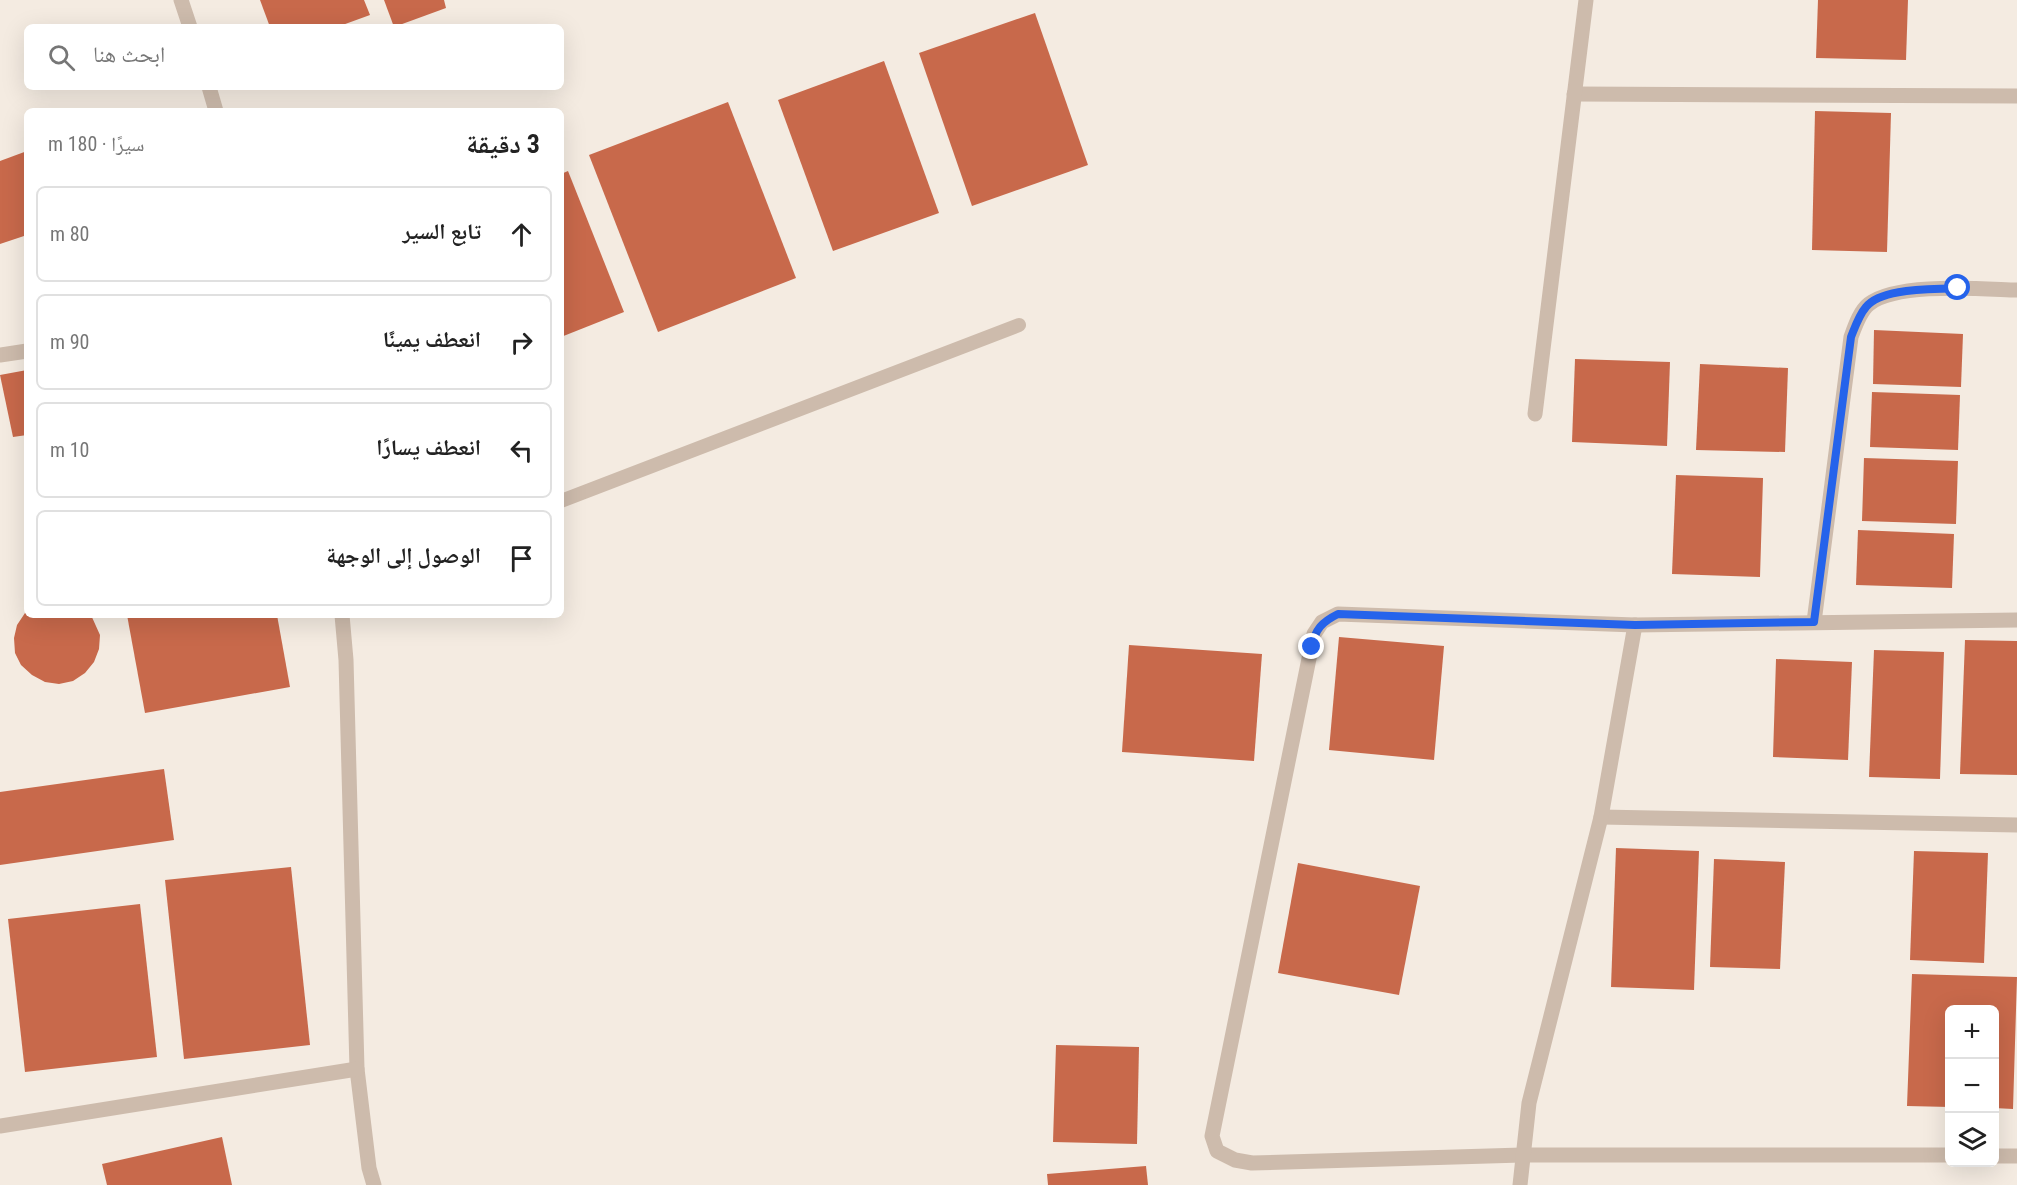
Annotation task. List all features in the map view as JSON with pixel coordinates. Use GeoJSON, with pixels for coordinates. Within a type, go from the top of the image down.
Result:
{"type":"FeatureCollection","features":[{"type":"Feature","properties":{"kind":"street"},"geometry":{"type":"LineString","coordinates":[[181,0],[189,24]]}},
{"type":"Feature","properties":{"kind":"street"},"geometry":{"type":"LineString","coordinates":[[1535,414],[1586,0]]}},
{"type":"Feature","properties":{"kind":"street"},"geometry":{"type":"LineString","coordinates":[[210,90],[215,108]]}},
{"type":"Feature","properties":{"kind":"street"},"geometry":{"type":"LineString","coordinates":[[1574,94],[2017,96]]}},
{"type":"Feature","properties":{"kind":"street"},"geometry":{"type":"LineString","coordinates":[[1814,622],[1851,337],[1867,305],[1886,294],[1904,292],[1958,288],[2017,290]]}},
{"type":"Feature","properties":{"kind":"street"},"geometry":{"type":"LineString","coordinates":[[0,355],[24,351]]}},
{"type":"Feature","properties":{"kind":"street"},"geometry":{"type":"LineString","coordinates":[[1945,1155],[1522,1155],[1252,1163],[1235,1160],[1217,1151],[1212,1136],[1314,634],[1322,622],[1338,614],[1635,625],[2017,620]]}},
{"type":"Feature","properties":{"kind":"street"},"geometry":{"type":"LineString","coordinates":[[342,618],[346,660],[357,1069],[369,1168],[374,1185]]}},
{"type":"Feature","properties":{"kind":"street"},"geometry":{"type":"LineString","coordinates":[[1520,1185],[1529,1103],[1601,817],[1635,625]]}},
{"type":"Feature","properties":{"kind":"street"},"geometry":{"type":"LineString","coordinates":[[1601,817],[2017,825]]}},
{"type":"Feature","properties":{"kind":"street"},"geometry":{"type":"LineString","coordinates":[[0,1126],[357,1069]]}},
{"type":"Feature","properties":{"kind":"street"},"geometry":{"type":"LineString","coordinates":[[1999,1156],[2017,1156]]}},
{"type":"Feature","properties":{"kind":"lane"},"geometry":{"type":"LineString","coordinates":[[564,500],[1019,325]]}},
{"type":"Feature","properties":{"kind":"building"},"geometry":{"type":"Polygon","coordinates":[[[260,0],[364,0],[370,15],[345,24],[269,24],[260,0]]]}},
{"type":"Feature","properties":{"kind":"building"},"geometry":{"type":"Polygon","coordinates":[[[384,0],[444,0],[446,8],[402,24],[393,24],[384,0]]]}},
{"type":"Feature","properties":{"kind":"building"},"geometry":{"type":"Polygon","coordinates":[[[1818,0],[1908,0],[1906,60],[1816,58],[1818,0]]]}},
{"type":"Feature","properties":{"kind":"building"},"geometry":{"type":"Polygon","coordinates":[[[1035,13],[1088,165],[972,206],[919,53],[1035,13]]]}},
{"type":"Feature","properties":{"kind":"building"},"geometry":{"type":"Polygon","coordinates":[[[884,61],[939,213],[833,251],[778,100],[884,61]]]}},
{"type":"Feature","properties":{"kind":"building"},"geometry":{"type":"Polygon","coordinates":[[[728,102],[796,278],[658,332],[589,155],[728,102]]]}},
{"type":"Feature","properties":{"kind":"building"},"geometry":{"type":"Polygon","coordinates":[[[1815,111],[1891,113],[1887,252],[1812,250],[1815,111]]]}},
{"type":"Feature","properties":{"kind":"building"},"geometry":{"type":"Polygon","coordinates":[[[24,152],[24,236],[0,244],[0,161],[24,152]]]}},
{"type":"Feature","properties":{"kind":"building"},"geometry":{"type":"Polygon","coordinates":[[[568,171],[624,312],[564,336],[564,173],[568,171]]]}},
{"type":"Feature","properties":{"kind":"building"},"geometry":{"type":"Polygon","coordinates":[[[1874,330],[1963,334],[1961,387],[1873,384],[1874,330]]]}},
{"type":"Feature","properties":{"kind":"building"},"geometry":{"type":"Polygon","coordinates":[[[1575,359],[1670,362],[1667,446],[1572,442],[1575,359]]]}},
{"type":"Feature","properties":{"kind":"building"},"geometry":{"type":"Polygon","coordinates":[[[1700,364],[1788,368],[1785,452],[1696,450],[1700,364]]]}},
{"type":"Feature","properties":{"kind":"building"},"geometry":{"type":"Polygon","coordinates":[[[24,371],[24,435],[13,437],[0,375],[24,371]]]}},
{"type":"Feature","properties":{"kind":"building"},"geometry":{"type":"Polygon","coordinates":[[[1872,392],[1960,395],[1958,450],[1870,447],[1872,392]]]}},
{"type":"Feature","properties":{"kind":"building"},"geometry":{"type":"Polygon","coordinates":[[[1864,458],[1958,461],[1956,524],[1862,521],[1864,458]]]}},
{"type":"Feature","properties":{"kind":"building"},"geometry":{"type":"Polygon","coordinates":[[[1676,475],[1763,478],[1760,577],[1672,574],[1676,475]]]}},
{"type":"Feature","properties":{"kind":"building"},"geometry":{"type":"Polygon","coordinates":[[[1858,530],[1954,534],[1952,588],[1856,585],[1858,530]]]}},
{"type":"Feature","properties":{"kind":"building"},"geometry":{"type":"Polygon","coordinates":[[[24,614],[24,618],[92,618],[100,635],[99,649],[94,662],[85,673],[73,681],[59,684],[45,682],[32,675],[21,665],[15,653],[14,638],[17,625],[24,614]]]}},
{"type":"Feature","properties":{"kind":"building"},"geometry":{"type":"Polygon","coordinates":[[[128,618],[278,618],[290,687],[145,713],[128,618]]]}},
{"type":"Feature","properties":{"kind":"building"},"geometry":{"type":"Polygon","coordinates":[[[1339,637],[1444,646],[1434,760],[1329,750],[1339,637]]]}},
{"type":"Feature","properties":{"kind":"building"},"geometry":{"type":"Polygon","coordinates":[[[1965,640],[2017,641],[2017,775],[1960,774],[1965,640]]]}},
{"type":"Feature","properties":{"kind":"building"},"geometry":{"type":"Polygon","coordinates":[[[1129,645],[1262,654],[1254,761],[1122,752],[1129,645]]]}},
{"type":"Feature","properties":{"kind":"building"},"geometry":{"type":"Polygon","coordinates":[[[1874,650],[1944,652],[1940,779],[1869,777],[1874,650]]]}},
{"type":"Feature","properties":{"kind":"building"},"geometry":{"type":"Polygon","coordinates":[[[1776,659],[1852,662],[1848,760],[1773,757],[1776,659]]]}},
{"type":"Feature","properties":{"kind":"building"},"geometry":{"type":"Polygon","coordinates":[[[164,769],[174,840],[0,865],[0,792],[164,769]]]}},
{"type":"Feature","properties":{"kind":"building"},"geometry":{"type":"Polygon","coordinates":[[[1616,848],[1699,851],[1694,990],[1611,987],[1616,848]]]}},
{"type":"Feature","properties":{"kind":"building"},"geometry":{"type":"Polygon","coordinates":[[[1914,851],[1988,853],[1984,963],[1910,960],[1914,851]]]}},
{"type":"Feature","properties":{"kind":"building"},"geometry":{"type":"Polygon","coordinates":[[[1714,859],[1785,862],[1780,969],[1710,967],[1714,859]]]}},
{"type":"Feature","properties":{"kind":"building"},"geometry":{"type":"Polygon","coordinates":[[[1298,863],[1420,886],[1399,995],[1278,973],[1298,863]]]}},
{"type":"Feature","properties":{"kind":"building"},"geometry":{"type":"Polygon","coordinates":[[[291,867],[310,1045],[184,1059],[165,880],[291,867]]]}},
{"type":"Feature","properties":{"kind":"building"},"geometry":{"type":"Polygon","coordinates":[[[140,904],[157,1057],[25,1072],[8,919],[140,904]]]}},
{"type":"Feature","properties":{"kind":"building"},"geometry":{"type":"Polygon","coordinates":[[[1912,974],[2017,977],[2013,1109],[1999,1108],[1999,1005],[1945,1005],[1945,1107],[1907,1106],[1912,974]]]}},
{"type":"Feature","properties":{"kind":"building"},"geometry":{"type":"Polygon","coordinates":[[[1056,1045],[1139,1047],[1137,1144],[1053,1142],[1056,1045]]]}},
{"type":"Feature","properties":{"kind":"building"},"geometry":{"type":"Polygon","coordinates":[[[222,1137],[232,1185],[107,1185],[102,1164],[222,1137]]]}},
{"type":"Feature","properties":{"kind":"building"},"geometry":{"type":"Polygon","coordinates":[[[1146,1166],[1148,1185],[1048,1185],[1047,1174],[1146,1166]]]}},
{"type":"Feature","properties":{"kind":"route"},"geometry":{"type":"LineString","coordinates":[[1312,647],[1314,634],[1322,622],[1338,614],[1635,625],[1814,622],[1851,337],[1858,320],[1867,305],[1886,294],[1958,288]]}}]}
